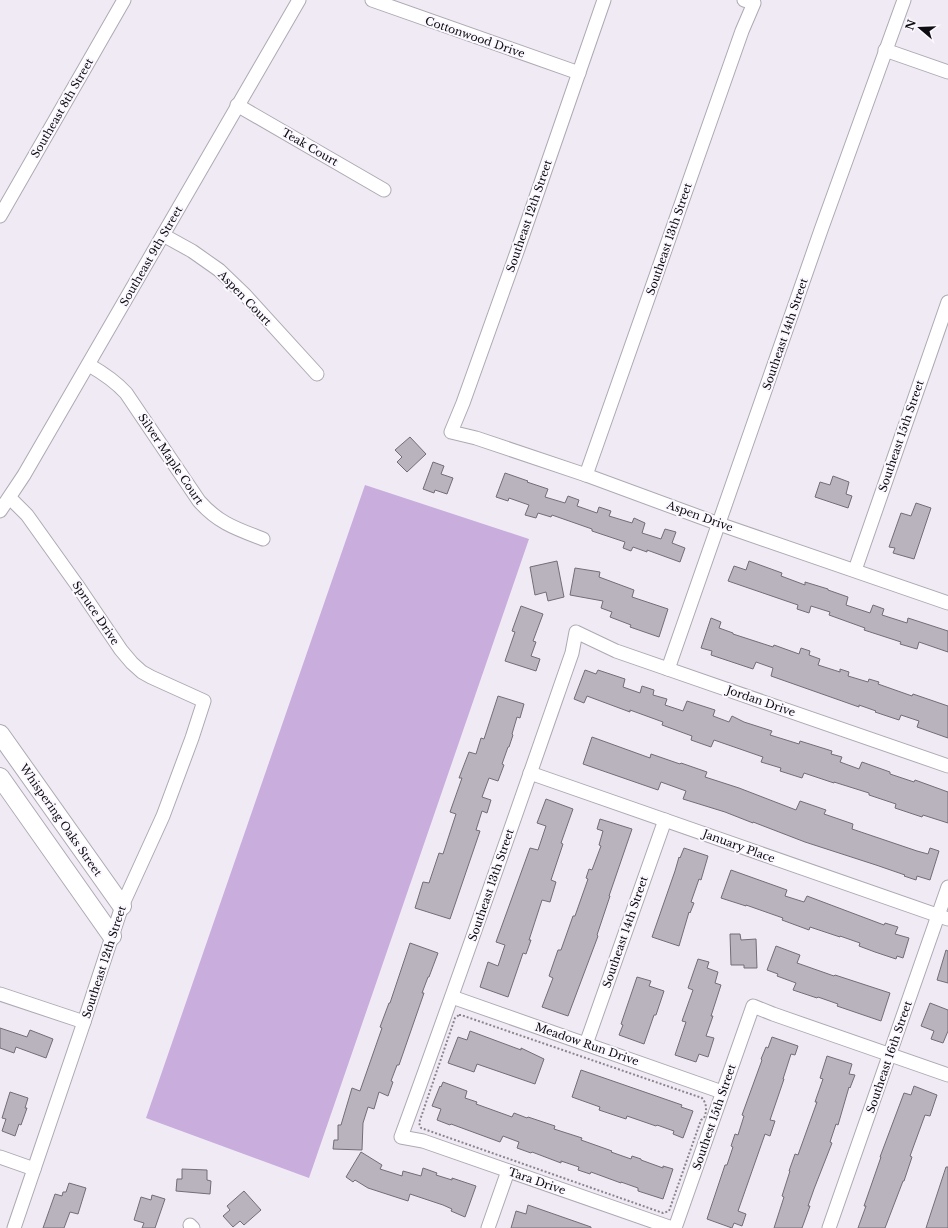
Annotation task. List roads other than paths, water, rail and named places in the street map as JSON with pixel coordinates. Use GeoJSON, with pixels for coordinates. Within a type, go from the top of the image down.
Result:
{"type":"FeatureCollection","features":[{"type":"Feature","properties":{"kind":"street","name":"Southeast 8th Street"},"geometry":{"type":"LineString","coordinates":[[0,216],[124,0]]}},
{"type":"Feature","properties":{"kind":"street","name":"Southeast 9th Street"},"geometry":{"type":"LineString","coordinates":[[0,511],[10,498],[89,365],[298,0]]}},
{"type":"Feature","properties":{"kind":"street","name":"Cottonwood Drive"},"geometry":{"type":"LineString","coordinates":[[372,0],[579,73]]}},
{"type":"Feature","properties":{"kind":"street","name":"Southeast 12th Street"},"geometry":{"type":"LineString","coordinates":[[451,432],[477,365],[604,0]]}},
{"type":"Feature","properties":{"kind":"street","name":"Southeast 14th Street"},"geometry":{"type":"LineString","coordinates":[[668,669],[818,238],[904,0]]}},
{"type":"Feature","properties":{"kind":"street","name":"Southeast 13th Street"},"geometry":{"type":"LineString","coordinates":[[586,475],[742,30],[749,2]]}},
{"type":"Feature","properties":{"kind":"street"},"geometry":{"type":"LineString","coordinates":[[885,50],[948,72]]}},
{"type":"Feature","properties":{"kind":"street","name":"Teak Court"},"geometry":{"type":"LineString","coordinates":[[237,105],[384,190]]}},
{"type":"Feature","properties":{"kind":"street","name":"Aspen Court"},"geometry":{"type":"LineString","coordinates":[[163,235],[192,251],[219,270],[245,295],[317,374]]}},
{"type":"Feature","properties":{"kind":"street","name":"Southeast 15th Street"},"geometry":{"type":"LineString","coordinates":[[855,570],[948,302]]}},
{"type":"Feature","properties":{"kind":"street","name":"Silver Maple Court"},"geometry":{"type":"LineString","coordinates":[[89,365],[106,375],[126,393],[199,501],[206,509],[223,522],[263,539]]}},
{"type":"Feature","properties":{"kind":"street","name":"Aspen Drive"},"geometry":{"type":"LineString","coordinates":[[451,432],[476,438],[586,475],[719,524],[948,603]]}},
{"type":"Feature","properties":{"kind":"street","name":"Spruce Drive"},"geometry":{"type":"LineString","coordinates":[[10,498],[27,515],[121,650],[132,663],[142,672],[151,677],[204,701]]}},
{"type":"Feature","properties":{"kind":"street","name":"Southeast 13th Street"},"geometry":{"type":"LineString","coordinates":[[401,1137],[452,997],[572,653],[576,632]]}},
{"type":"Feature","properties":{"kind":"street","name":"Jordan Drive"},"geometry":{"type":"LineString","coordinates":[[576,632],[616,651],[948,766]]}},
{"type":"Feature","properties":{"kind":"street","name":"Southeast 12th Street"},"geometry":{"type":"LineString","coordinates":[[14,1228],[122,906],[164,816],[204,701]]}},
{"type":"Feature","properties":{"kind":"street","name":"Whispering Oaks Street"},"geometry":{"type":"LineString","coordinates":[[0,734],[122,906]]}},
{"type":"Feature","properties":{"kind":"street","name":"January Place"},"geometry":{"type":"LineString","coordinates":[[530,773],[943,917]]}},
{"type":"Feature","properties":{"kind":"street"},"geometry":{"type":"LineString","coordinates":[[0,776],[112,936]]}},
{"type":"Feature","properties":{"kind":"street","name":"Southeast 14th Street"},"geometry":{"type":"LineString","coordinates":[[586,1044],[665,820]]}},
{"type":"Feature","properties":{"kind":"street","name":"Southeast 16th Street"},"geometry":{"type":"LineString","coordinates":[[829,1228],[890,1055],[943,917],[948,887]]}},
{"type":"Feature","properties":{"kind":"street"},"geometry":{"type":"LineString","coordinates":[[0,994],[84,1022]]}},
{"type":"Feature","properties":{"kind":"street","name":"Meadow Run Drive"},"geometry":{"type":"LineString","coordinates":[[452,997],[722,1092]]}},
{"type":"Feature","properties":{"kind":"street","name":"Southest 15th Street"},"geometry":{"type":"LineString","coordinates":[[673,1228],[753,1006],[890,1055]]}},
{"type":"Feature","properties":{"kind":"street"},"geometry":{"type":"LineString","coordinates":[[890,1055],[948,1075]]}},
{"type":"Feature","properties":{"kind":"street","name":"Tara Drive"},"geometry":{"type":"LineString","coordinates":[[401,1137],[423,1141],[673,1228]]}},
{"type":"Feature","properties":{"kind":"street"},"geometry":{"type":"LineString","coordinates":[[0,1157],[34,1169]]}},
{"type":"Feature","properties":{"kind":"street"},"geometry":{"type":"LineString","coordinates":[[488,1228],[508,1171]]}}]}
